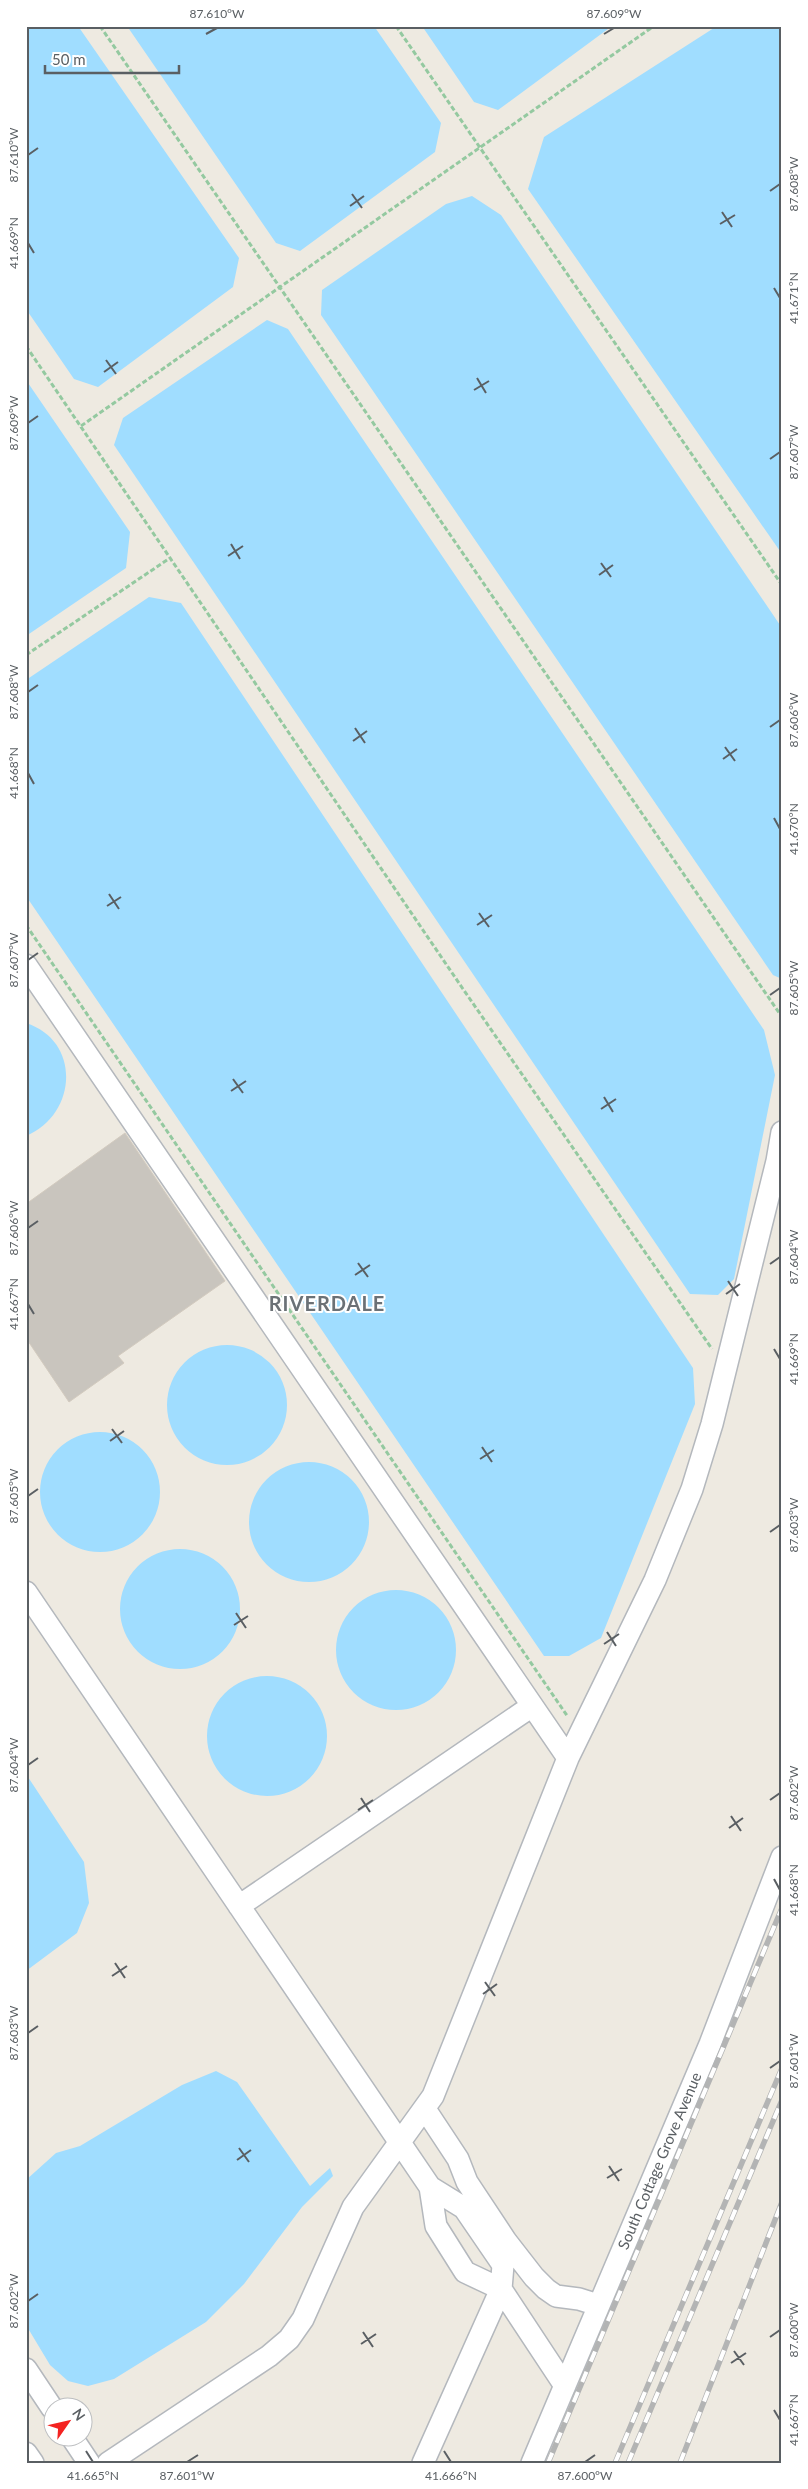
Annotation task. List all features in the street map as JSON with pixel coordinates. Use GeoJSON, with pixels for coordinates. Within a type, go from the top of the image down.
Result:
{"type":"FeatureCollection","features":[{"type":"Feature","properties":{"kind":"street"},"geometry":{"type":"LineString","coordinates":[[26,965],[568,1758]]}},
{"type":"Feature","properties":{"kind":"street"},"geometry":{"type":"LineString","coordinates":[[108,2463],[269,2356],[289,2339],[303,2320],[353,2208],[434,2096],[568,1758],[655,1580],[692,1489],[712,1424],[726,1369],[777,1160],[782,1132]]}},
{"type":"Feature","properties":{"kind":"street"},"geometry":{"type":"LineString","coordinates":[[26,1592],[430,2188],[436,2226],[466,2272],[501,2289],[565,2386]]}},
{"type":"Feature","properties":{"kind":"street"},"geometry":{"type":"LineString","coordinates":[[239,1906],[532,1706]]}},
{"type":"Feature","properties":{"kind":"street","name":"South Cottage Grove Avenue"},"geometry":{"type":"LineString","coordinates":[[532,2463],[710,2044],[782,1857]]}},
{"type":"Feature","properties":{"kind":"street"},"geometry":{"type":"LineString","coordinates":[[425,2109],[458,2160],[467,2182],[506,2242],[534,2277],[556,2296],[579,2299],[598,2305]]}},
{"type":"Feature","properties":{"kind":"street"},"geometry":{"type":"LineString","coordinates":[[423,2463],[501,2289],[503,2265],[464,2208],[430,2188]]}},
{"type":"Feature","properties":{"kind":"street"},"geometry":{"type":"LineString","coordinates":[[26,2369],[44,2396]]}},
{"type":"Feature","properties":{"kind":"street"},"geometry":{"type":"LineString","coordinates":[[78,2446],[89,2463]]}},
{"type":"Feature","properties":{"kind":"street"},"geometry":{"type":"LineString","coordinates":[[26,2452],[33,2463]]}},
{"type":"Feature","properties":{"kind":"path"},"geometry":{"type":"LineString","coordinates":[[100,26],[782,1017]]}},
{"type":"Feature","properties":{"kind":"path"},"geometry":{"type":"LineString","coordinates":[[396,26],[782,585]]}},
{"type":"Feature","properties":{"kind":"path"},"geometry":{"type":"LineString","coordinates":[[81,426],[654,26]]}},
{"type":"Feature","properties":{"kind":"path"},"geometry":{"type":"LineString","coordinates":[[26,346],[463,989],[726,1369]]}},
{"type":"Feature","properties":{"kind":"path"},"geometry":{"type":"LineString","coordinates":[[26,655],[170,558]]}},
{"type":"Feature","properties":{"kind":"path"},"geometry":{"type":"LineString","coordinates":[[26,925],[580,1734]]}},
{"type":"Feature","properties":{"kind":"water"},"geometry":{"type":"Polygon","coordinates":[[[26,26],[78,26],[239,258],[233,287],[98,387],[74,379],[26,309],[26,26]]]}},
{"type":"Feature","properties":{"kind":"water"},"geometry":{"type":"Polygon","coordinates":[[[127,26],[374,26],[441,123],[435,152],[300,251],[276,243],[127,26]]]}},
{"type":"Feature","properties":{"kind":"water"},"geometry":{"type":"Polygon","coordinates":[[[422,26],[612,26],[498,110],[474,102],[422,26]]]}},
{"type":"Feature","properties":{"kind":"water"},"geometry":{"type":"Polygon","coordinates":[[[717,26],[782,26],[782,554],[528,189],[544,137],[717,26]]]}},
{"type":"Feature","properties":{"kind":"water"},"geometry":{"type":"Polygon","coordinates":[[[472,196],[501,215],[782,628],[782,979],[773,975],[321,315],[322,290],[446,204],[472,196]]]}},
{"type":"Feature","properties":{"kind":"water"},"geometry":{"type":"Polygon","coordinates":[[[267,320],[288,329],[764,1030],[775,1075],[734,1279],[718,1295],[690,1294],[114,445],[123,418],[267,320]]]}},
{"type":"Feature","properties":{"kind":"water"},"geometry":{"type":"Polygon","coordinates":[[[26,380],[130,532],[126,568],[26,636],[26,380]]]}},
{"type":"Feature","properties":{"kind":"water"},"geometry":{"type":"Polygon","coordinates":[[[149,597],[181,603],[693,1368],[695,1404],[601,1638],[569,1656],[544,1656],[26,896],[26,680],[149,597]]]}},
{"type":"Feature","properties":{"kind":"water"},"geometry":{"type":"Polygon","coordinates":[[[26,1023],[44,1032],[57,1045],[64,1061],[66,1078],[63,1096],[55,1112],[43,1126],[26,1136],[26,1023]]]}},
{"type":"Feature","properties":{"kind":"water"},"geometry":{"type":"Polygon","coordinates":[[[227,1345],[250,1349],[269,1363],[283,1382],[287,1405],[283,1428],[269,1447],[250,1461],[227,1465],[204,1461],[185,1447],[171,1428],[167,1405],[171,1382],[185,1363],[204,1349],[227,1345]]]}},
{"type":"Feature","properties":{"kind":"water"},"geometry":{"type":"Polygon","coordinates":[[[100,1432],[123,1436],[143,1449],[156,1469],[160,1492],[156,1515],[143,1535],[123,1548],[100,1552],[77,1548],[57,1535],[44,1515],[40,1492],[44,1469],[57,1449],[77,1436],[100,1432]]]}},
{"type":"Feature","properties":{"kind":"water"},"geometry":{"type":"Polygon","coordinates":[[[309,1462],[332,1466],[352,1479],[365,1499],[369,1522],[365,1545],[352,1565],[332,1578],[309,1582],[286,1578],[266,1565],[253,1545],[249,1522],[253,1499],[266,1479],[286,1466],[309,1462]]]}},
{"type":"Feature","properties":{"kind":"water"},"geometry":{"type":"Polygon","coordinates":[[[180,1549],[203,1553],[223,1566],[236,1586],[240,1609],[236,1632],[223,1652],[203,1665],[180,1669],[157,1665],[137,1652],[124,1632],[120,1609],[124,1586],[137,1566],[157,1553],[180,1549]]]}},
{"type":"Feature","properties":{"kind":"water"},"geometry":{"type":"Polygon","coordinates":[[[396,1590],[419,1594],[439,1607],[452,1627],[456,1650],[452,1673],[439,1693],[419,1706],[396,1710],[373,1706],[353,1693],[340,1673],[336,1650],[340,1627],[353,1607],[373,1594],[396,1590]]]}},
{"type":"Feature","properties":{"kind":"water"},"geometry":{"type":"Polygon","coordinates":[[[267,1676],[290,1680],[310,1693],[323,1713],[327,1736],[323,1759],[310,1779],[290,1792],[267,1796],[244,1792],[224,1779],[211,1759],[207,1736],[211,1713],[224,1693],[244,1680],[267,1676]]]}},
{"type":"Feature","properties":{"kind":"water"},"geometry":{"type":"Polygon","coordinates":[[[26,1774],[84,1862],[89,1903],[77,1933],[26,1971],[26,1774]]]}},
{"type":"Feature","properties":{"kind":"water"},"geometry":{"type":"Polygon","coordinates":[[[216,2071],[237,2082],[310,2186],[330,2168],[333,2176],[302,2207],[244,2284],[206,2322],[114,2379],[88,2386],[68,2381],[50,2365],[26,2325],[26,2180],[56,2153],[80,2146],[182,2085],[216,2071]]]}},
{"type":"Feature","properties":{"kind":"building"},"geometry":{"type":"Polygon","coordinates":[[[125,1133],[225,1281],[118,1356],[124,1363],[69,1402],[26,1338],[26,1204],[125,1133]]]}},
{"type":"Feature","properties":{"kind":"railway"},"geometry":{"type":"LineString","coordinates":[[548,2463],[782,1908]]}},
{"type":"Feature","properties":{"kind":"railway"},"geometry":{"type":"LineString","coordinates":[[615,2463],[782,2068]]}},
{"type":"Feature","properties":{"kind":"railway"},"geometry":{"type":"LineString","coordinates":[[628,2463],[782,2100]]}},
{"type":"Feature","properties":{"kind":"railway"},"geometry":{"type":"LineString","coordinates":[[680,2463],[782,2202]]}},
{"type":"Feature","properties":{"kind":"district","name":"RIVERDALE"},"geometry":{"type":"Point","coordinates":[327,1304]}}]}
